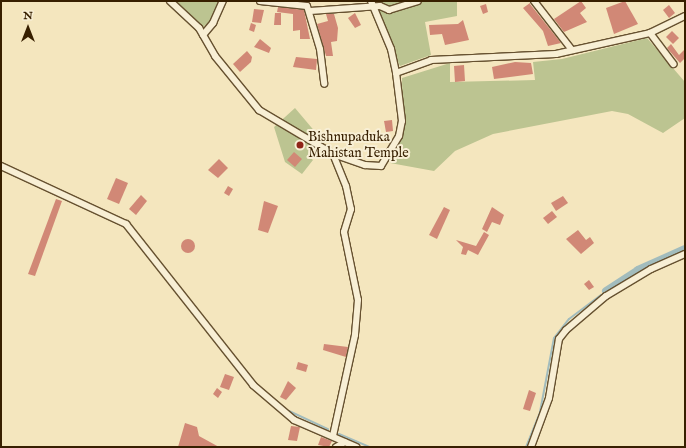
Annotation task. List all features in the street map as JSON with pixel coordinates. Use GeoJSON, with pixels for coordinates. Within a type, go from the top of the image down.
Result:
{"type":"FeatureCollection","features":[{"type":"Feature","properties":{"kind":"street"},"geometry":{"type":"LineString","coordinates":[[170,1],[189,16],[203,35],[215,56],[259,110],[333,154],[365,165],[381,166],[399,136],[402,121],[396,73],[391,49],[372,4]]}},
{"type":"Feature","properties":{"kind":"street"},"geometry":{"type":"LineString","coordinates":[[203,35],[213,23],[223,1]]}},
{"type":"Feature","properties":{"kind":"street"},"geometry":{"type":"LineString","coordinates":[[260,1],[304,3],[310,11],[322,55],[324,84]]}},
{"type":"Feature","properties":{"kind":"street"},"geometry":{"type":"LineString","coordinates":[[310,11],[372,4],[389,10],[418,1]]}},
{"type":"Feature","properties":{"kind":"street"},"geometry":{"type":"LineString","coordinates":[[534,1],[572,50]]}},
{"type":"Feature","properties":{"kind":"street"},"geometry":{"type":"LineString","coordinates":[[396,73],[430,60],[513,59],[572,50],[650,33],[685,16]]}},
{"type":"Feature","properties":{"kind":"street"},"geometry":{"type":"LineString","coordinates":[[650,33],[673,64]]}},
{"type":"Feature","properties":{"kind":"street"},"geometry":{"type":"LineString","coordinates":[[333,154],[351,210],[344,232],[358,300],[355,335],[333,436]]}},
{"type":"Feature","properties":{"kind":"street"},"geometry":{"type":"LineString","coordinates":[[1,166],[126,224],[253,385],[287,416],[356,447]]}},
{"type":"Feature","properties":{"kind":"street"},"geometry":{"type":"LineString","coordinates":[[531,447],[549,398],[560,339],[566,330],[606,296],[651,269],[685,254]]}},
{"type":"Feature","properties":{"kind":"street"},"geometry":{"type":"LineString","coordinates":[[336,447],[345,442]]}},
{"type":"Feature","properties":{"kind":"green space"},"geometry":{"type":"Polygon","coordinates":[[[176,1],[219,1],[209,22],[203,27],[176,1]]]}},
{"type":"Feature","properties":{"kind":"green space"},"geometry":{"type":"Polygon","coordinates":[[[378,1],[457,1],[457,16],[425,22],[431,55],[400,66],[371,4],[378,1]]]}},
{"type":"Feature","properties":{"kind":"green space"},"geometry":{"type":"Polygon","coordinates":[[[647,38],[685,82],[685,118],[663,133],[628,114],[612,111],[493,134],[455,151],[434,171],[390,163],[403,134],[402,78],[450,63],[450,82],[535,80],[533,62],[562,59],[647,38]]]}},
{"type":"Feature","properties":{"kind":"green space"},"geometry":{"type":"Polygon","coordinates":[[[295,108],[322,140],[308,156],[313,160],[302,174],[285,162],[274,127],[295,108]]]}},
{"type":"Feature","properties":{"kind":"building"},"geometry":{"type":"Polygon","coordinates":[[[581,1],[586,8],[580,13],[587,22],[564,32],[554,19],[581,1]]]}},
{"type":"Feature","properties":{"kind":"building"},"geometry":{"type":"Polygon","coordinates":[[[625,1],[638,24],[614,34],[606,8],[625,1]]]}},
{"type":"Feature","properties":{"kind":"building"},"geometry":{"type":"Polygon","coordinates":[[[530,3],[561,43],[548,46],[543,31],[523,8],[530,3]]]}},
{"type":"Feature","properties":{"kind":"building"},"geometry":{"type":"Polygon","coordinates":[[[486,4],[488,12],[483,14],[480,6],[486,4]]]}},
{"type":"Feature","properties":{"kind":"building"},"geometry":{"type":"Polygon","coordinates":[[[669,5],[675,13],[669,18],[663,10],[669,5]]]}},
{"type":"Feature","properties":{"kind":"building"},"geometry":{"type":"Polygon","coordinates":[[[278,7],[304,10],[310,39],[300,39],[300,30],[293,31],[293,14],[277,12],[278,7]]]}},
{"type":"Feature","properties":{"kind":"building"},"geometry":{"type":"Polygon","coordinates":[[[254,9],[264,10],[261,23],[252,22],[254,9]]]}},
{"type":"Feature","properties":{"kind":"building"},"geometry":{"type":"Polygon","coordinates":[[[275,13],[281,13],[281,25],[274,25],[275,13]]]}},
{"type":"Feature","properties":{"kind":"building"},"geometry":{"type":"Polygon","coordinates":[[[355,13],[361,25],[355,28],[348,18],[355,13]]]}},
{"type":"Feature","properties":{"kind":"building"},"geometry":{"type":"Polygon","coordinates":[[[326,14],[334,14],[338,28],[337,41],[331,42],[333,56],[326,56],[317,24],[328,21],[326,14]]]}},
{"type":"Feature","properties":{"kind":"building"},"geometry":{"type":"Polygon","coordinates":[[[463,20],[469,40],[445,45],[442,34],[430,35],[429,25],[458,24],[463,20]]]}},
{"type":"Feature","properties":{"kind":"building"},"geometry":{"type":"Polygon","coordinates":[[[251,23],[256,25],[254,32],[249,30],[251,23]]]}},
{"type":"Feature","properties":{"kind":"building"},"geometry":{"type":"Polygon","coordinates":[[[672,31],[679,38],[673,44],[666,37],[672,31]]]}},
{"type":"Feature","properties":{"kind":"building"},"geometry":{"type":"Polygon","coordinates":[[[260,39],[271,48],[269,53],[254,47],[260,39]]]}},
{"type":"Feature","properties":{"kind":"building"},"geometry":{"type":"Polygon","coordinates":[[[671,44],[679,55],[685,49],[685,58],[680,63],[667,48],[671,44]]]}},
{"type":"Feature","properties":{"kind":"building"},"geometry":{"type":"Polygon","coordinates":[[[247,51],[252,57],[251,62],[240,72],[233,64],[247,51]]]}},
{"type":"Feature","properties":{"kind":"building"},"geometry":{"type":"Polygon","coordinates":[[[296,57],[317,59],[316,70],[293,67],[296,57]]]}},
{"type":"Feature","properties":{"kind":"building"},"geometry":{"type":"Polygon","coordinates":[[[515,62],[531,63],[533,74],[494,79],[492,67],[515,62]]]}},
{"type":"Feature","properties":{"kind":"building"},"geometry":{"type":"Polygon","coordinates":[[[464,65],[465,81],[455,82],[454,66],[464,65]]]}},
{"type":"Feature","properties":{"kind":"building"},"geometry":{"type":"Polygon","coordinates":[[[392,120],[393,131],[386,132],[384,121],[392,120]]]}},
{"type":"Feature","properties":{"kind":"building"},"geometry":{"type":"Polygon","coordinates":[[[294,152],[302,159],[295,167],[287,160],[294,152]]]}},
{"type":"Feature","properties":{"kind":"building"},"geometry":{"type":"Polygon","coordinates":[[[219,159],[228,168],[218,178],[208,170],[219,159]]]}},
{"type":"Feature","properties":{"kind":"building"},"geometry":{"type":"Polygon","coordinates":[[[116,178],[128,183],[119,204],[107,199],[116,178]]]}},
{"type":"Feature","properties":{"kind":"building"},"geometry":{"type":"Polygon","coordinates":[[[228,186],[233,189],[229,196],[224,193],[228,186]]]}},
{"type":"Feature","properties":{"kind":"building"},"geometry":{"type":"Polygon","coordinates":[[[141,195],[147,201],[136,215],[129,209],[141,195]]]}},
{"type":"Feature","properties":{"kind":"building"},"geometry":{"type":"Polygon","coordinates":[[[563,196],[568,203],[556,211],[551,203],[563,196]]]}},
{"type":"Feature","properties":{"kind":"building"},"geometry":{"type":"Polygon","coordinates":[[[56,199],[62,201],[35,276],[28,274],[56,199]]]}},
{"type":"Feature","properties":{"kind":"building"},"geometry":{"type":"Polygon","coordinates":[[[264,201],[278,206],[268,233],[258,230],[264,201]]]}},
{"type":"Feature","properties":{"kind":"building"},"geometry":{"type":"Polygon","coordinates":[[[444,207],[450,210],[437,239],[429,235],[444,207]]]}},
{"type":"Feature","properties":{"kind":"building"},"geometry":{"type":"Polygon","coordinates":[[[492,207],[504,215],[500,225],[492,222],[487,232],[482,229],[492,207]]]}},
{"type":"Feature","properties":{"kind":"building"},"geometry":{"type":"Polygon","coordinates":[[[552,211],[557,217],[548,224],[543,218],[552,211]]]}},
{"type":"Feature","properties":{"kind":"building"},"geometry":{"type":"Polygon","coordinates":[[[578,230],[586,240],[590,237],[594,243],[581,254],[566,239],[578,230]]]}},
{"type":"Feature","properties":{"kind":"building"},"geometry":{"type":"Polygon","coordinates":[[[484,232],[489,235],[478,255],[468,250],[466,255],[461,254],[463,247],[456,240],[476,246],[484,232]]]}},
{"type":"Feature","properties":{"kind":"building"},"geometry":{"type":"Polygon","coordinates":[[[185,239],[191,239],[195,243],[195,249],[191,253],[185,253],[181,249],[181,243],[185,239]]]}},
{"type":"Feature","properties":{"kind":"building"},"geometry":{"type":"Polygon","coordinates":[[[589,280],[594,287],[589,290],[584,284],[589,280]]]}},
{"type":"Feature","properties":{"kind":"building"},"geometry":{"type":"Polygon","coordinates":[[[324,344],[348,347],[346,357],[323,350],[324,344]]]}},
{"type":"Feature","properties":{"kind":"building"},"geometry":{"type":"Polygon","coordinates":[[[298,362],[308,365],[306,372],[296,369],[298,362]]]}},
{"type":"Feature","properties":{"kind":"building"},"geometry":{"type":"Polygon","coordinates":[[[225,374],[234,377],[229,390],[220,387],[225,374]]]}},
{"type":"Feature","properties":{"kind":"building"},"geometry":{"type":"Polygon","coordinates":[[[288,381],[296,388],[286,400],[280,397],[288,381]]]}},
{"type":"Feature","properties":{"kind":"building"},"geometry":{"type":"Polygon","coordinates":[[[217,388],[222,392],[218,398],[213,394],[217,388]]]}},
{"type":"Feature","properties":{"kind":"building"},"geometry":{"type":"Polygon","coordinates":[[[529,390],[536,393],[530,411],[523,409],[529,390]]]}},
{"type":"Feature","properties":{"kind":"building"},"geometry":{"type":"Polygon","coordinates":[[[185,423],[197,427],[199,436],[219,447],[178,447],[185,423]]]}},
{"type":"Feature","properties":{"kind":"building"},"geometry":{"type":"Polygon","coordinates":[[[291,426],[300,427],[297,441],[288,440],[291,426]]]}},
{"type":"Feature","properties":{"kind":"building"},"geometry":{"type":"Polygon","coordinates":[[[321,437],[332,441],[329,447],[318,445],[321,437]]]}},
{"type":"Feature","properties":{"kind":"waterway"},"geometry":{"type":"LineString","coordinates":[[606,291],[638,270],[685,249]]}},
{"type":"Feature","properties":{"kind":"waterway"},"geometry":{"type":"LineString","coordinates":[[526,447],[540,412],[554,338],[569,319],[601,295]]}},
{"type":"Feature","properties":{"kind":"waterway"},"geometry":{"type":"LineString","coordinates":[[289,411],[328,429]]}},
{"type":"Feature","properties":{"kind":"waterway"},"geometry":{"type":"LineString","coordinates":[[339,434],[369,447]]}},
{"type":"Feature","properties":{"kind":"place","name":"Bishnupaduka Mahistan Temple"},"geometry":{"type":"Point","coordinates":[300,145]}}]}
